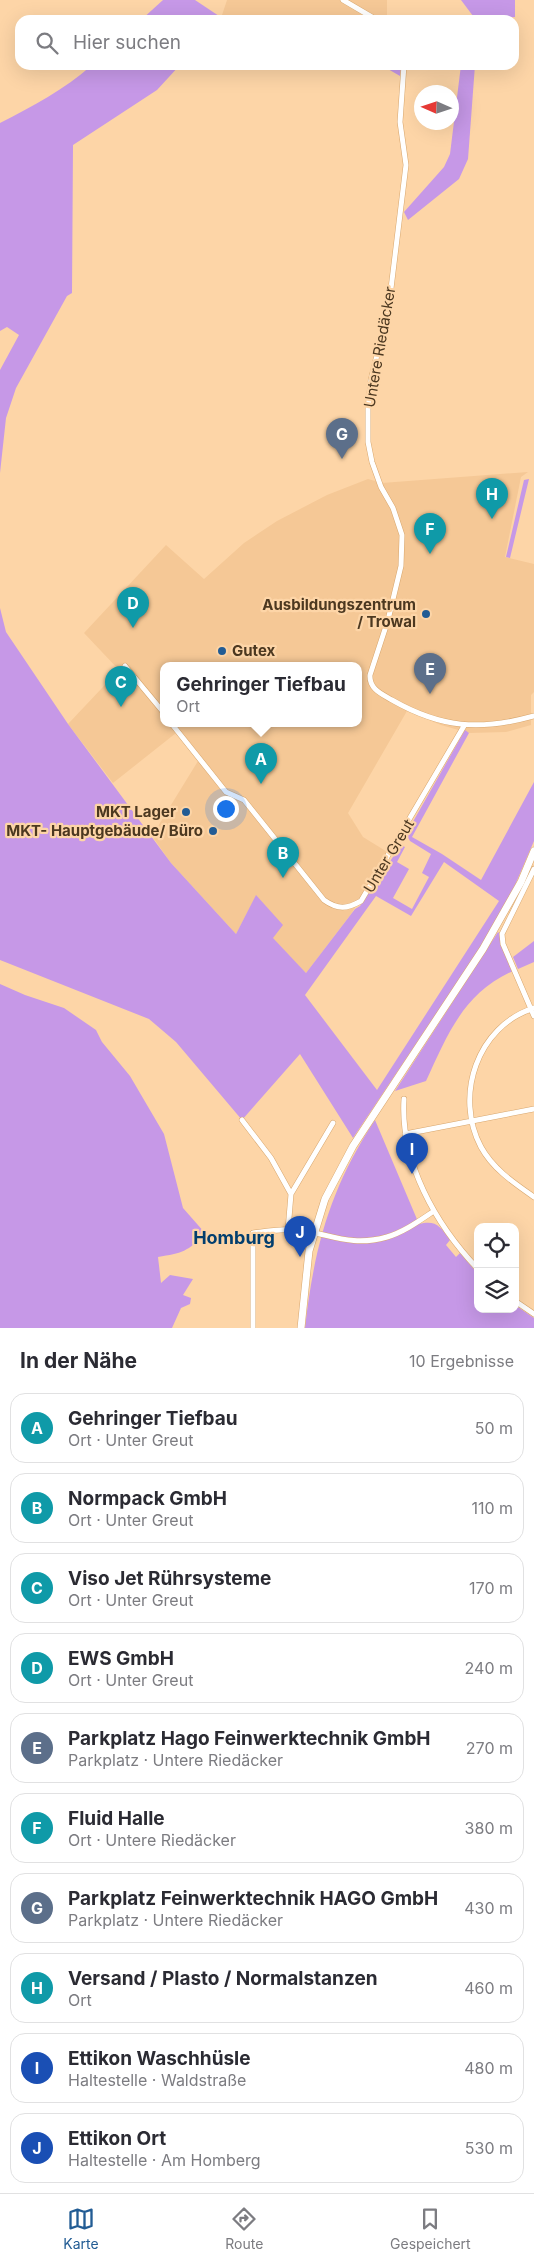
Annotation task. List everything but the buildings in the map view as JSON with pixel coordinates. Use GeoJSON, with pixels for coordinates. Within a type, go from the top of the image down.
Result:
{"type":"FeatureCollection","features":[{"type":"Feature","properties":{"kind":"main road"},"geometry":{"type":"LineString","coordinates":[[301,1328],[306,1272],[314,1233],[325,1198],[353,1146],[483,949],[521,882],[534,851]]}},
{"type":"Feature","properties":{"kind":"street"},"geometry":{"type":"LineString","coordinates":[[343,0],[368,15]]}},
{"type":"Feature","properties":{"kind":"street","name":"Untere Riedäcker"},"geometry":{"type":"LineString","coordinates":[[404,70],[400,122],[406,165],[388,304],[371,380],[368,409],[368,442],[372,462],[381,486],[393,508],[402,535],[401,566],[370,683],[378,691],[403,706],[431,719],[464,726],[494,725],[534,716]]}},
{"type":"Feature","properties":{"kind":"street"},"geometry":{"type":"LineString","coordinates":[[125,666],[160,708]]}},
{"type":"Feature","properties":{"kind":"street","name":"Unter Greut"},"geometry":{"type":"LineString","coordinates":[[174,727],[226,792],[244,800],[324,900],[339,908],[350,907],[361,901],[464,726]]}},
{"type":"Feature","properties":{"kind":"street"},"geometry":{"type":"LineString","coordinates":[[534,869],[502,934],[503,944],[533,1008],[534,1016]]}},
{"type":"Feature","properties":{"kind":"street"},"geometry":{"type":"LineString","coordinates":[[533,1008],[523,1012],[501,1028],[479,1055],[470,1090],[472,1120],[482,1148],[494,1165],[534,1197]]}},
{"type":"Feature","properties":{"kind":"street"},"geometry":{"type":"LineString","coordinates":[[404,1099],[405,1134],[413,1163],[434,1211],[455,1242],[477,1268]]}},
{"type":"Feature","properties":{"kind":"street"},"geometry":{"type":"LineString","coordinates":[[405,1134],[534,1108]]}},
{"type":"Feature","properties":{"kind":"street"},"geometry":{"type":"LineString","coordinates":[[242,1120],[270,1158],[291,1194]]}},
{"type":"Feature","properties":{"kind":"street"},"geometry":{"type":"LineString","coordinates":[[288,1230],[291,1194],[333,1123]]}},
{"type":"Feature","properties":{"kind":"street"},"geometry":{"type":"LineString","coordinates":[[253,1328],[253,1233],[288,1230],[314,1233],[331,1238],[365,1241],[387,1237],[406,1229],[434,1211]]}},
{"type":"Feature","properties":{"kind":"street"},"geometry":{"type":"LineString","coordinates":[[519,1304],[534,1314]]}},
{"type":"Feature","properties":{"kind":"shaded area"},"geometry":{"type":"Polygon","coordinates":[[[163,0],[195,0],[218,15],[146,15],[163,0]]]}},
{"type":"Feature","properties":{"kind":"shaded area"},"geometry":{"type":"Polygon","coordinates":[[[227,0],[387,0],[387,15],[222,15],[227,0]]]}},
{"type":"Feature","properties":{"kind":"shaded area"},"geometry":{"type":"Polygon","coordinates":[[[461,0],[515,0],[515,15],[472,15],[461,0]]]}},
{"type":"Feature","properties":{"kind":"shaded area"},"geometry":{"type":"Polygon","coordinates":[[[86,70],[175,70],[157,90],[73,145],[72,293],[67,296],[16,388],[6,418],[0,473],[0,370],[19,335],[7,327],[0,331],[0,123],[36,104],[86,70]]]}},
{"type":"Feature","properties":{"kind":"shaded area"},"geometry":{"type":"Polygon","coordinates":[[[390,70],[401,70],[400,76],[390,70]]]}},
{"type":"Feature","properties":{"kind":"shaded area"},"geometry":{"type":"Polygon","coordinates":[[[460,70],[475,70],[468,159],[459,179],[408,220],[404,212],[444,167],[450,154],[453,130],[459,130],[459,85],[460,70]]]}},
{"type":"Feature","properties":{"kind":"shaded area"},"geometry":{"type":"Polygon","coordinates":[[[528,472],[521,477],[505,557],[534,564],[534,692],[531,695],[531,725],[506,732],[469,733],[441,725],[407,711],[348,813],[363,837],[389,853],[351,914],[306,973],[272,938],[256,896],[236,934],[171,863],[152,836],[198,761],[176,733],[113,783],[68,724],[119,670],[84,633],[166,545],[204,579],[244,543],[277,521],[327,495],[368,479],[382,483],[528,472]]]}},
{"type":"Feature","properties":{"kind":"shaded area"},"geometry":{"type":"Polygon","coordinates":[[[529,479],[510,558],[506,557],[524,480],[529,479]]]}},
{"type":"Feature","properties":{"kind":"shaded area"},"geometry":{"type":"Polygon","coordinates":[[[0,608],[6,632],[68,724],[171,863],[236,934],[256,895],[283,925],[273,938],[306,973],[355,909],[360,906],[401,845],[405,847],[397,862],[409,869],[393,898],[412,909],[429,877],[422,873],[431,854],[410,841],[406,834],[465,730],[469,733],[412,837],[481,880],[534,782],[534,841],[512,892],[480,948],[353,1138],[300,1054],[242,1120],[176,1042],[149,1019],[0,960],[0,608]],[[444,862],[411,916],[376,896],[305,995],[377,1090],[499,901],[444,862]]]}},
{"type":"Feature","properties":{"kind":"shaded area"},"geometry":{"type":"Polygon","coordinates":[[[498,932],[513,971],[481,991],[469,1004],[441,1048],[426,1081],[395,1091],[498,932]]]}},
{"type":"Feature","properties":{"kind":"shaded area"},"geometry":{"type":"Polygon","coordinates":[[[534,941],[534,962],[518,969],[513,957],[534,941]]]}},
{"type":"Feature","properties":{"kind":"shaded area"},"geometry":{"type":"Polygon","coordinates":[[[0,984],[25,995],[64,1008],[96,1030],[102,1042],[130,1076],[164,1134],[183,1208],[205,1233],[184,1251],[158,1257],[161,1283],[170,1275],[193,1279],[183,1295],[191,1298],[190,1304],[181,1308],[172,1328],[0,1328],[0,984]]]}},
{"type":"Feature","properties":{"kind":"shaded area"},"geometry":{"type":"Polygon","coordinates":[[[375,1120],[419,1224],[430,1223],[437,1225],[450,1240],[446,1245],[456,1257],[460,1253],[474,1269],[474,1313],[519,1313],[519,1308],[534,1318],[534,1328],[305,1328],[313,1271],[326,1220],[346,1170],[375,1120]]]}},
{"type":"Feature","properties":{"kind":"place","name":"Parkplatz Feinwerktechnik HAGO GmbH"},"geometry":{"type":"Point","coordinates":[342,459]}},
{"type":"Feature","properties":{"kind":"place","name":"Versand / Plasto / Normalstanzen"},"geometry":{"type":"Point","coordinates":[492,519]}},
{"type":"Feature","properties":{"kind":"place","name":"Fluid Halle"},"geometry":{"type":"Point","coordinates":[430,554]}},
{"type":"Feature","properties":{"kind":"place","name":"Ausbildungszentrum / Trowal"},"geometry":{"type":"Point","coordinates":[426,614]}},
{"type":"Feature","properties":{"kind":"place","name":"EWS GmbH"},"geometry":{"type":"Point","coordinates":[133,628]}},
{"type":"Feature","properties":{"kind":"place","name":"Gutex"},"geometry":{"type":"Point","coordinates":[222,651]}},
{"type":"Feature","properties":{"kind":"place","name":"Parkplatz Hago Feinwerktechnik GmbH"},"geometry":{"type":"Point","coordinates":[430,694]}},
{"type":"Feature","properties":{"kind":"place","name":"Viso Jet Rührsysteme"},"geometry":{"type":"Point","coordinates":[121,707]}},
{"type":"Feature","properties":{"kind":"place","name":"Gehringer Tiefbau"},"geometry":{"type":"Point","coordinates":[261,784]}},
{"type":"Feature","properties":{"kind":"place","name":"MKT Lager"},"geometry":{"type":"Point","coordinates":[186,812]}},
{"type":"Feature","properties":{"kind":"place","name":"MKT- Hauptgebäude/ Büro"},"geometry":{"type":"Point","coordinates":[213,831]}},
{"type":"Feature","properties":{"kind":"place","name":"Normpack GmbH"},"geometry":{"type":"Point","coordinates":[283,878]}},
{"type":"Feature","properties":{"kind":"place","name":"Ettikon Waschhüsle"},"geometry":{"type":"Point","coordinates":[412,1174]}},
{"type":"Feature","properties":{"kind":"place","name":"Ettikon Ort"},"geometry":{"type":"Point","coordinates":[300,1257]}},
{"type":"Feature","properties":{"kind":"district","name":"Homburg"},"geometry":{"type":"Point","coordinates":[234,1238]}}]}
